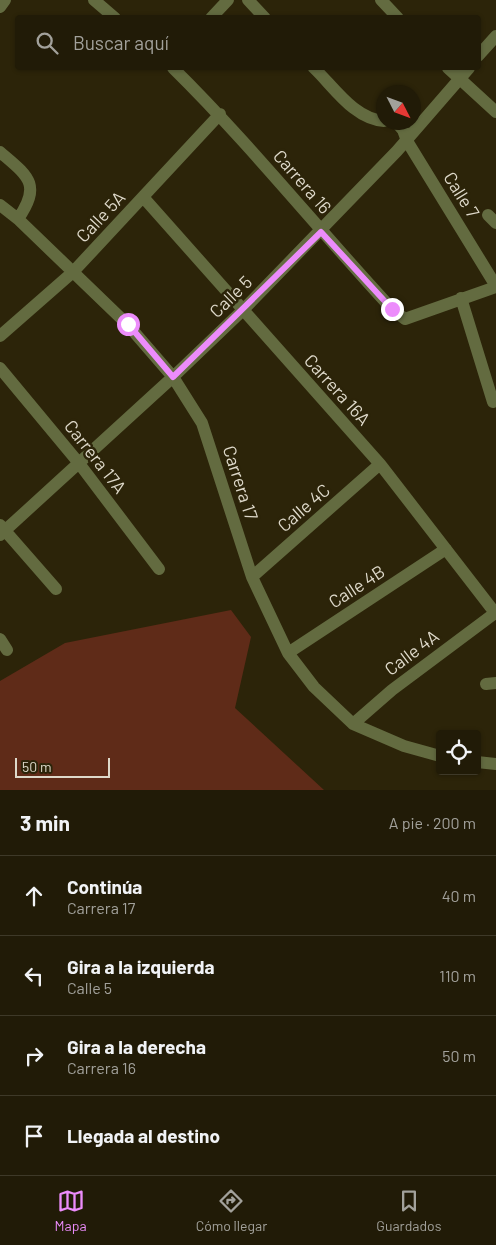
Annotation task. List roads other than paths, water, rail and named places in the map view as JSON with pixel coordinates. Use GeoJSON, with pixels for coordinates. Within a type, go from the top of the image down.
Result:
{"type":"FeatureCollection","features":[{"type":"Feature","properties":{"kind":"street"},"geometry":{"type":"LineString","coordinates":[[0,7],[5,0]]}},
{"type":"Feature","properties":{"kind":"street"},"geometry":{"type":"LineString","coordinates":[[94,0],[112,15]]}},
{"type":"Feature","properties":{"kind":"street"},"geometry":{"type":"LineString","coordinates":[[214,15],[228,0]]}},
{"type":"Feature","properties":{"kind":"street"},"geometry":{"type":"LineString","coordinates":[[248,0],[262,15]]}},
{"type":"Feature","properties":{"kind":"street"},"geometry":{"type":"LineString","coordinates":[[381,0],[395,15]]}},
{"type":"Feature","properties":{"kind":"street"},"geometry":{"type":"LineString","coordinates":[[481,53],[496,36]]}},
{"type":"Feature","properties":{"kind":"street","name":"Carrera 16"},"geometry":{"type":"LineString","coordinates":[[175,70],[220,114],[321,232],[392,309],[405,319],[461,298]]}},
{"type":"Feature","properties":{"kind":"street"},"geometry":{"type":"LineString","coordinates":[[316,70],[360,114],[376,120]]}},
{"type":"Feature","properties":{"kind":"street"},"geometry":{"type":"LineString","coordinates":[[450,70],[496,112]]}},
{"type":"Feature","properties":{"kind":"street","name":"Calle 5"},"geometry":{"type":"LineString","coordinates":[[1,530],[173,377],[243,310],[321,232],[407,141],[467,70]]}},
{"type":"Feature","properties":{"kind":"street","name":"Calle 5A"},"geometry":{"type":"LineString","coordinates":[[0,336],[73,272],[220,114]]}},
{"type":"Feature","properties":{"kind":"street","name":"Calle 7"},"geometry":{"type":"LineString","coordinates":[[403,130],[407,141],[496,286]]}},
{"type":"Feature","properties":{"kind":"street"},"geometry":{"type":"LineString","coordinates":[[0,152],[25,174],[31,186],[28,204],[18,219]]}},
{"type":"Feature","properties":{"kind":"street","name":"Carrera 16A"},"geometry":{"type":"LineString","coordinates":[[143,197],[380,464],[496,614]]}},
{"type":"Feature","properties":{"kind":"street","name":"Carrera 17"},"geometry":{"type":"LineString","coordinates":[[0,205],[18,219],[128,324],[173,377],[202,423],[252,577],[288,653],[314,687],[353,724],[404,746],[436,755]]}},
{"type":"Feature","properties":{"kind":"street"},"geometry":{"type":"LineString","coordinates":[[493,402],[461,298],[496,286]]}},
{"type":"Feature","properties":{"kind":"street","name":"Carrera 17A"},"geometry":{"type":"LineString","coordinates":[[0,368],[78,462],[159,570]]}},
{"type":"Feature","properties":{"kind":"street","name":"Calle 4C"},"geometry":{"type":"LineString","coordinates":[[252,577],[380,464]]}},
{"type":"Feature","properties":{"kind":"street"},"geometry":{"type":"LineString","coordinates":[[1,530],[56,589]]}},
{"type":"Feature","properties":{"kind":"street","name":"Calle 4B"},"geometry":{"type":"LineString","coordinates":[[288,653],[446,550]]}},
{"type":"Feature","properties":{"kind":"street","name":"Calle 4A"},"geometry":{"type":"LineString","coordinates":[[353,724],[392,690],[496,614]]}},
{"type":"Feature","properties":{"kind":"street"},"geometry":{"type":"LineString","coordinates":[[0,639],[7,650]]}},
{"type":"Feature","properties":{"kind":"street"},"geometry":{"type":"LineString","coordinates":[[481,762],[496,764]]}}]}
